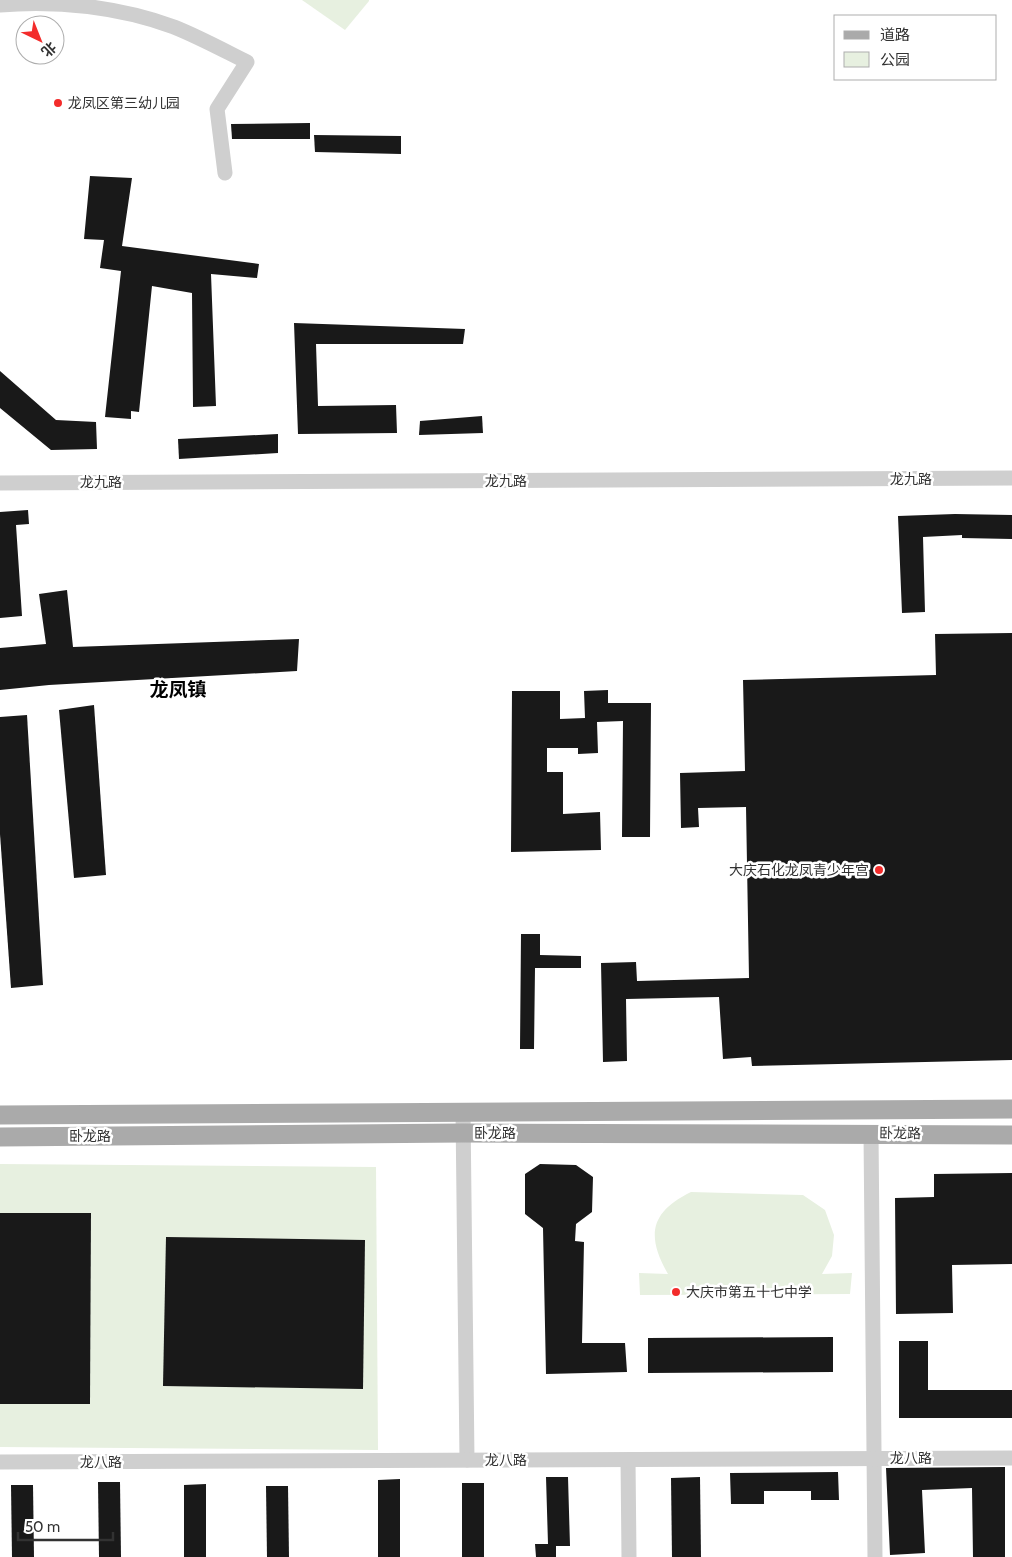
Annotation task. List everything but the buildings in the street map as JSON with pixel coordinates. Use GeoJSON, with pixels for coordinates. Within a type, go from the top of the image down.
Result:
{"type":"FeatureCollection","features":[{"type":"Feature","properties":{"kind":"main road","name":"卧龙路"},"geometry":{"type":"LineString","coordinates":[[0,1114],[1012,1109]]}},
{"type":"Feature","properties":{"kind":"main road","name":"卧龙路"},"geometry":{"type":"LineString","coordinates":[[0,1137],[463,1133],[1012,1135]]}},
{"type":"Feature","properties":{"kind":"street"},"geometry":{"type":"LineString","coordinates":[[0,5],[47,2],[106,8],[174,27],[247,62],[217,109],[225,173]]}},
{"type":"Feature","properties":{"kind":"street","name":"龙九路"},"geometry":{"type":"LineString","coordinates":[[0,483],[1012,478]]}},
{"type":"Feature","properties":{"kind":"street"},"geometry":{"type":"LineString","coordinates":[[463,1112],[468,1460]]}},
{"type":"Feature","properties":{"kind":"street"},"geometry":{"type":"LineString","coordinates":[[871,1133],[874,1557]]}},
{"type":"Feature","properties":{"kind":"street","name":"龙八路"},"geometry":{"type":"LineString","coordinates":[[0,1462],[1012,1458]]}},
{"type":"Feature","properties":{"kind":"street"},"geometry":{"type":"LineString","coordinates":[[628,1460],[629,1557]]}},
{"type":"Feature","properties":{"kind":"green space"},"geometry":{"type":"Polygon","coordinates":[[[302,0],[369,0],[369,1],[345,30],[302,0]]]}},
{"type":"Feature","properties":{"kind":"green space"},"geometry":{"type":"Polygon","coordinates":[[[0,1164],[376,1167],[378,1450],[0,1447],[0,1164]]]}},
{"type":"Feature","properties":{"kind":"green space"},"geometry":{"type":"Polygon","coordinates":[[[691,1192],[803,1195],[825,1210],[834,1235],[832,1256],[822,1274],[852,1273],[850,1294],[640,1295],[639,1273],[668,1274],[661,1260],[655,1237],[656,1226],[660,1217],[667,1208],[691,1192]]]}},
{"type":"Feature","properties":{"kind":"place","name":"龙凤区第三幼儿园"},"geometry":{"type":"Point","coordinates":[58,103]}},
{"type":"Feature","properties":{"kind":"place","name":"大庆石化龙凤青少年宫"},"geometry":{"type":"Point","coordinates":[879,870]}},
{"type":"Feature","properties":{"kind":"place","name":"大庆市第五十七中学"},"geometry":{"type":"Point","coordinates":[676,1292]}},
{"type":"Feature","properties":{"kind":"district","name":"龙凤镇"},"geometry":{"type":"Point","coordinates":[178,689]}}]}
